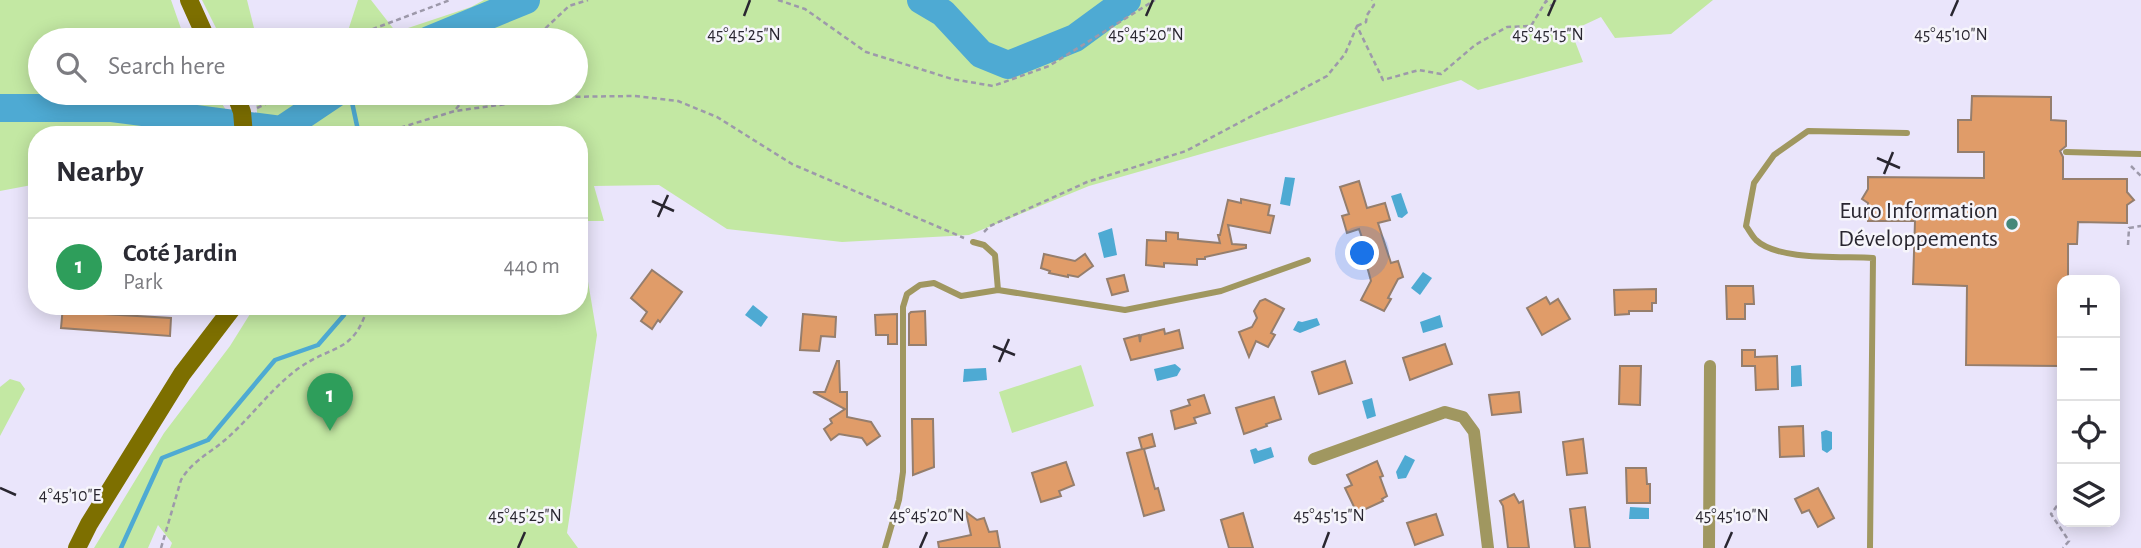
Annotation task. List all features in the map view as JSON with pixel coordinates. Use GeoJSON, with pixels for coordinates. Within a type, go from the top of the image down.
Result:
{"type":"FeatureCollection","features":[{"type":"Feature","properties":{"kind":"main road"},"geometry":{"type":"LineString","coordinates":[[189,0],[201,28]]}},
{"type":"Feature","properties":{"kind":"main road"},"geometry":{"type":"LineString","coordinates":[[239,105],[243,126]]}},
{"type":"Feature","properties":{"kind":"main road"},"geometry":{"type":"LineString","coordinates":[[77,548],[89,523],[182,374],[227,315]]}},
{"type":"Feature","properties":{"kind":"street"},"geometry":{"type":"LineString","coordinates":[[1709,548],[1710,366]]}},
{"type":"Feature","properties":{"kind":"street"},"geometry":{"type":"LineString","coordinates":[[1314,458],[1445,412],[1463,417],[1475,432],[1488,548]]}},
{"type":"Feature","properties":{"kind":"lane"},"geometry":{"type":"LineString","coordinates":[[1870,548],[1873,258],[1787,254],[1756,240],[1746,226],[1754,183],[1774,155],[1808,131],[1907,133]]}},
{"type":"Feature","properties":{"kind":"lane"},"geometry":{"type":"LineString","coordinates":[[2066,152],[2141,154]]}},
{"type":"Feature","properties":{"kind":"lane"},"geometry":{"type":"LineString","coordinates":[[973,242],[984,245],[995,255],[998,290]]}},
{"type":"Feature","properties":{"kind":"lane"},"geometry":{"type":"LineString","coordinates":[[885,548],[900,500],[903,472],[903,307],[907,294],[920,285],[934,283],[961,296],[998,290],[1125,310],[1221,291],[1308,260]]}},
{"type":"Feature","properties":{"kind":"path"},"geometry":{"type":"LineString","coordinates":[[376,28],[450,0]]}},
{"type":"Feature","properties":{"kind":"path"},"geometry":{"type":"LineString","coordinates":[[546,28],[569,6],[588,0]]}},
{"type":"Feature","properties":{"kind":"path"},"geometry":{"type":"LineString","coordinates":[[778,0],[805,9],[866,52],[952,79],[993,86],[1049,66],[1155,0]]}},
{"type":"Feature","properties":{"kind":"path"},"geometry":{"type":"LineString","coordinates":[[588,97],[635,96],[678,101],[717,117],[792,164],[973,242],[990,226],[1087,182],[1186,151],[1327,76],[1345,54],[1357,26],[1366,22],[1374,5],[1372,0]]}},
{"type":"Feature","properties":{"kind":"path"},"geometry":{"type":"LineString","coordinates":[[1357,26],[1383,80],[1419,70],[1441,74],[1475,45],[1507,27],[1531,26],[1546,1],[1552,6],[1556,0]]}},
{"type":"Feature","properties":{"kind":"path"},"geometry":{"type":"LineString","coordinates":[[242,112],[264,105]]}},
{"type":"Feature","properties":{"kind":"path"},"geometry":{"type":"LineString","coordinates":[[455,111],[460,105]]}},
{"type":"Feature","properties":{"kind":"path"},"geometry":{"type":"LineString","coordinates":[[407,126],[455,111],[499,105]]}},
{"type":"Feature","properties":{"kind":"path"},"geometry":{"type":"LineString","coordinates":[[2128,245],[2129,228],[2141,226]]}},
{"type":"Feature","properties":{"kind":"path"},"geometry":{"type":"LineString","coordinates":[[161,548],[181,480],[187,470],[226,439],[300,367],[350,342],[365,315]]}},
{"type":"Feature","properties":{"kind":"path"},"geometry":{"type":"LineString","coordinates":[[2057,506],[2052,514],[2057,522]]}},
{"type":"Feature","properties":{"kind":"path"},"geometry":{"type":"LineString","coordinates":[[2060,527],[2068,541],[2063,548]]}},
{"type":"Feature","properties":{"kind":"green space"},"geometry":{"type":"Polygon","coordinates":[[[0,0],[171,0],[181,28],[28,28],[28,105],[223,105],[226,110],[227,126],[28,126],[28,186],[0,191],[0,0]]]}},
{"type":"Feature","properties":{"kind":"green space"},"geometry":{"type":"Polygon","coordinates":[[[202,0],[247,0],[254,28],[216,28],[202,0]]]}},
{"type":"Feature","properties":{"kind":"green space"},"geometry":{"type":"Polygon","coordinates":[[[358,0],[371,0],[393,28],[349,28],[358,0]]]}},
{"type":"Feature","properties":{"kind":"green space"},"geometry":{"type":"Polygon","coordinates":[[[484,0],[1713,0],[1671,34],[1615,38],[1601,17],[1571,31],[1583,62],[1478,90],[1461,80],[1089,186],[969,235],[842,242],[727,229],[659,185],[594,186],[604,221],[588,221],[588,126],[258,126],[256,105],[588,105],[588,28],[408,28],[484,0]]]}},
{"type":"Feature","properties":{"kind":"green space"},"geometry":{"type":"Polygon","coordinates":[[[588,282],[597,335],[567,533],[578,548],[170,548],[172,543],[158,525],[148,548],[94,548],[164,433],[230,346],[249,315],[588,315],[588,282]]]}},
{"type":"Feature","properties":{"kind":"green space"},"geometry":{"type":"Polygon","coordinates":[[[1081,365],[1094,406],[1012,433],[999,392],[1081,365]]]}},
{"type":"Feature","properties":{"kind":"green space"},"geometry":{"type":"Polygon","coordinates":[[[10,379],[20,382],[25,389],[0,436],[0,387],[10,379]]]}},
{"type":"Feature","properties":{"kind":"water"},"geometry":{"type":"Polygon","coordinates":[[[1285,177],[1295,178],[1290,206],[1280,204],[1285,177]]]}},
{"type":"Feature","properties":{"kind":"water"},"geometry":{"type":"Polygon","coordinates":[[[1401,193],[1408,213],[1402,218],[1398,217],[1391,196],[1401,193]]]}},
{"type":"Feature","properties":{"kind":"water"},"geometry":{"type":"Polygon","coordinates":[[[1112,228],[1117,255],[1104,258],[1098,233],[1112,228]]]}},
{"type":"Feature","properties":{"kind":"water"},"geometry":{"type":"Polygon","coordinates":[[[1423,272],[1432,278],[1420,295],[1411,288],[1423,272]]]}},
{"type":"Feature","properties":{"kind":"water"},"geometry":{"type":"Polygon","coordinates":[[[753,305],[768,317],[761,327],[745,315],[753,305]]]}},
{"type":"Feature","properties":{"kind":"water"},"geometry":{"type":"Polygon","coordinates":[[[1440,315],[1443,327],[1423,333],[1420,322],[1440,315]]]}},
{"type":"Feature","properties":{"kind":"water"},"geometry":{"type":"Polygon","coordinates":[[[1317,318],[1320,325],[1300,333],[1293,330],[1298,321],[1317,318]]]}},
{"type":"Feature","properties":{"kind":"water"},"geometry":{"type":"Polygon","coordinates":[[[1175,364],[1181,369],[1177,376],[1157,381],[1154,369],[1175,364]]]}},
{"type":"Feature","properties":{"kind":"water"},"geometry":{"type":"Polygon","coordinates":[[[1801,365],[1802,386],[1791,387],[1791,366],[1801,365]]]}},
{"type":"Feature","properties":{"kind":"water"},"geometry":{"type":"Polygon","coordinates":[[[986,368],[987,380],[963,382],[964,369],[986,368]]]}},
{"type":"Feature","properties":{"kind":"water"},"geometry":{"type":"Polygon","coordinates":[[[1372,398],[1376,416],[1367,419],[1362,401],[1372,398]]]}},
{"type":"Feature","properties":{"kind":"water"},"geometry":{"type":"Polygon","coordinates":[[[1821,432],[1832,432],[1832,449],[1827,453],[1822,450],[1821,432]]]}},
{"type":"Feature","properties":{"kind":"water"},"geometry":{"type":"Polygon","coordinates":[[[1271,447],[1274,457],[1254,464],[1250,450],[1256,448],[1258,451],[1271,447]]]}},
{"type":"Feature","properties":{"kind":"water"},"geometry":{"type":"Polygon","coordinates":[[[1405,455],[1415,460],[1406,478],[1398,479],[1396,472],[1405,455]]]}},
{"type":"Feature","properties":{"kind":"water"},"geometry":{"type":"Polygon","coordinates":[[[1630,507],[1649,508],[1649,519],[1629,519],[1630,507]]]}},
{"type":"Feature","properties":{"kind":"building"},"geometry":{"type":"Polygon","coordinates":[[[1972,96],[2051,97],[2051,120],[2066,121],[2066,146],[2060,151],[2063,157],[2063,179],[2127,179],[2127,192],[2134,200],[2127,205],[2127,223],[2078,222],[2077,244],[2068,244],[2068,275],[2057,275],[2057,366],[1966,365],[1967,286],[1913,284],[1915,221],[1868,221],[1868,203],[1862,199],[1868,189],[1868,177],[1984,178],[1984,152],[1958,152],[1958,120],[1971,120],[1972,96]]]}},
{"type":"Feature","properties":{"kind":"building"},"geometry":{"type":"Polygon","coordinates":[[[1359,181],[1367,208],[1385,203],[1390,220],[1378,223],[1391,263],[1398,261],[1403,277],[1398,279],[1384,311],[1361,300],[1371,281],[1365,259],[1369,258],[1359,229],[1347,233],[1342,216],[1349,214],[1340,187],[1359,181]]]}},
{"type":"Feature","properties":{"kind":"building"},"geometry":{"type":"Polygon","coordinates":[[[1241,199],[1270,205],[1268,215],[1274,216],[1270,233],[1228,225],[1232,244],[1246,245],[1246,248],[1197,259],[1197,265],[1146,265],[1147,240],[1166,241],[1166,232],[1178,233],[1178,239],[1220,243],[1218,235],[1228,200],[1241,203],[1241,199]]]}},
{"type":"Feature","properties":{"kind":"building"},"geometry":{"type":"Polygon","coordinates":[[[1044,254],[1075,261],[1085,254],[1093,266],[1078,277],[1049,273],[1050,271],[1041,268],[1044,254]]]}},
{"type":"Feature","properties":{"kind":"building"},"geometry":{"type":"Polygon","coordinates":[[[652,270],[682,292],[652,329],[641,321],[647,312],[631,298],[652,270]]]}},
{"type":"Feature","properties":{"kind":"building"},"geometry":{"type":"Polygon","coordinates":[[[1124,275],[1128,291],[1112,295],[1107,279],[1124,275]]]}},
{"type":"Feature","properties":{"kind":"building"},"geometry":{"type":"Polygon","coordinates":[[[1726,286],[1753,286],[1754,304],[1745,304],[1745,319],[1727,319],[1726,286]]]}},
{"type":"Feature","properties":{"kind":"building"},"geometry":{"type":"Polygon","coordinates":[[[1656,289],[1656,303],[1652,303],[1652,311],[1629,311],[1629,314],[1615,315],[1614,290],[1656,289]]]}},
{"type":"Feature","properties":{"kind":"building"},"geometry":{"type":"Polygon","coordinates":[[[1546,297],[1550,304],[1558,299],[1570,319],[1542,335],[1527,308],[1546,297]]]}},
{"type":"Feature","properties":{"kind":"building"},"geometry":{"type":"Polygon","coordinates":[[[1265,299],[1284,309],[1271,333],[1275,335],[1268,347],[1256,341],[1249,357],[1239,332],[1252,327],[1257,318],[1254,311],[1260,301],[1265,299]]]}},
{"type":"Feature","properties":{"kind":"building"},"geometry":{"type":"Polygon","coordinates":[[[925,311],[926,345],[909,345],[909,314],[925,311]]]}},
{"type":"Feature","properties":{"kind":"building"},"geometry":{"type":"Polygon","coordinates":[[[803,314],[836,317],[835,337],[821,336],[819,351],[800,350],[803,314]]]}},
{"type":"Feature","properties":{"kind":"building"},"geometry":{"type":"Polygon","coordinates":[[[897,314],[897,344],[888,344],[888,335],[876,335],[875,315],[897,314]]]}},
{"type":"Feature","properties":{"kind":"building"},"geometry":{"type":"Polygon","coordinates":[[[62,315],[171,318],[170,336],[61,328],[62,315]]]}},
{"type":"Feature","properties":{"kind":"building"},"geometry":{"type":"Polygon","coordinates":[[[1164,329],[1165,334],[1179,330],[1183,348],[1131,360],[1124,339],[1139,335],[1140,342],[1141,335],[1164,329]]]}},
{"type":"Feature","properties":{"kind":"building"},"geometry":{"type":"Polygon","coordinates":[[[1445,344],[1452,364],[1410,380],[1403,358],[1445,344]]]}},
{"type":"Feature","properties":{"kind":"building"},"geometry":{"type":"Polygon","coordinates":[[[1742,350],[1755,350],[1755,357],[1777,356],[1778,389],[1756,390],[1755,366],[1742,366],[1742,350]]]}},
{"type":"Feature","properties":{"kind":"building"},"geometry":{"type":"Polygon","coordinates":[[[837,361],[840,392],[847,392],[847,417],[871,422],[880,436],[867,445],[862,438],[839,434],[831,440],[824,429],[832,423],[830,419],[845,409],[813,392],[825,392],[837,361]]]}},
{"type":"Feature","properties":{"kind":"building"},"geometry":{"type":"Polygon","coordinates":[[[1345,361],[1352,383],[1319,394],[1312,372],[1345,361]]]}},
{"type":"Feature","properties":{"kind":"building"},"geometry":{"type":"Polygon","coordinates":[[[1620,366],[1641,366],[1640,405],[1619,404],[1620,366]]]}},
{"type":"Feature","properties":{"kind":"building"},"geometry":{"type":"Polygon","coordinates":[[[1519,392],[1521,412],[1492,415],[1489,395],[1519,392]]]}},
{"type":"Feature","properties":{"kind":"building"},"geometry":{"type":"Polygon","coordinates":[[[1204,395],[1210,413],[1194,418],[1196,423],[1175,429],[1171,411],[1190,405],[1188,400],[1204,395]]]}},
{"type":"Feature","properties":{"kind":"building"},"geometry":{"type":"Polygon","coordinates":[[[1274,397],[1281,419],[1244,434],[1236,408],[1274,397]]]}},
{"type":"Feature","properties":{"kind":"building"},"geometry":{"type":"Polygon","coordinates":[[[912,419],[933,419],[934,467],[913,475],[912,419]]]}},
{"type":"Feature","properties":{"kind":"building"},"geometry":{"type":"Polygon","coordinates":[[[1803,426],[1804,456],[1780,457],[1779,427],[1803,426]]]}},
{"type":"Feature","properties":{"kind":"building"},"geometry":{"type":"Polygon","coordinates":[[[1152,434],[1155,446],[1144,449],[1164,510],[1144,516],[1127,453],[1142,449],[1139,438],[1152,434]]]}},
{"type":"Feature","properties":{"kind":"building"},"geometry":{"type":"Polygon","coordinates":[[[1583,439],[1587,473],[1567,475],[1563,442],[1583,439]]]}},
{"type":"Feature","properties":{"kind":"building"},"geometry":{"type":"Polygon","coordinates":[[[1377,461],[1387,496],[1383,501],[1357,513],[1345,488],[1352,485],[1347,475],[1377,461]]]}},
{"type":"Feature","properties":{"kind":"building"},"geometry":{"type":"Polygon","coordinates":[[[1066,462],[1074,485],[1059,491],[1061,496],[1041,502],[1032,473],[1066,462]]]}},
{"type":"Feature","properties":{"kind":"building"},"geometry":{"type":"Polygon","coordinates":[[[1626,468],[1646,468],[1647,484],[1650,484],[1650,503],[1627,503],[1626,468]]]}},
{"type":"Feature","properties":{"kind":"building"},"geometry":{"type":"Polygon","coordinates":[[[1818,488],[1834,518],[1818,527],[1809,510],[1802,513],[1795,499],[1818,488]]]}},
{"type":"Feature","properties":{"kind":"building"},"geometry":{"type":"Polygon","coordinates":[[[1514,494],[1519,503],[1523,501],[1529,548],[1508,548],[1503,506],[1500,501],[1514,494]]]}},
{"type":"Feature","properties":{"kind":"building"},"geometry":{"type":"Polygon","coordinates":[[[1585,507],[1590,548],[1575,548],[1570,509],[1585,507]]]}},
{"type":"Feature","properties":{"kind":"building"},"geometry":{"type":"Polygon","coordinates":[[[966,512],[977,520],[984,518],[989,532],[997,531],[1000,548],[939,548],[938,542],[971,535],[966,512]]]}},
{"type":"Feature","properties":{"kind":"building"},"geometry":{"type":"Polygon","coordinates":[[[1243,513],[1253,548],[1229,548],[1221,520],[1243,513]]]}},
{"type":"Feature","properties":{"kind":"building"},"geometry":{"type":"Polygon","coordinates":[[[1436,514],[1443,535],[1415,545],[1407,523],[1436,514]]]}},
{"type":"Feature","properties":{"kind":"waterway"},"geometry":{"type":"LineString","coordinates":[[458,28],[526,0]]}},
{"type":"Feature","properties":{"kind":"waterway"},"geometry":{"type":"LineString","coordinates":[[921,0],[943,13],[981,54],[1008,65],[1075,38],[1127,0]]}},
{"type":"Feature","properties":{"kind":"waterway"},"geometry":{"type":"LineString","coordinates":[[287,126],[318,105]]}},
{"type":"Feature","properties":{"kind":"waterway"},"geometry":{"type":"LineString","coordinates":[[353,105],[357,126]]}},
{"type":"Feature","properties":{"kind":"waterway"},"geometry":{"type":"LineString","coordinates":[[0,108],[112,108],[250,126]]}},
{"type":"Feature","properties":{"kind":"waterway"},"geometry":{"type":"LineString","coordinates":[[121,548],[162,458],[208,440],[275,360],[318,345],[344,315]]}},
{"type":"Feature","properties":{"kind":"place","name":"Euro Information Développements"},"geometry":{"type":"Point","coordinates":[2012,224]}},
{"type":"Feature","properties":{"kind":"place","name":"Coté Jardin"},"geometry":{"type":"Point","coordinates":[330,431]}}]}
